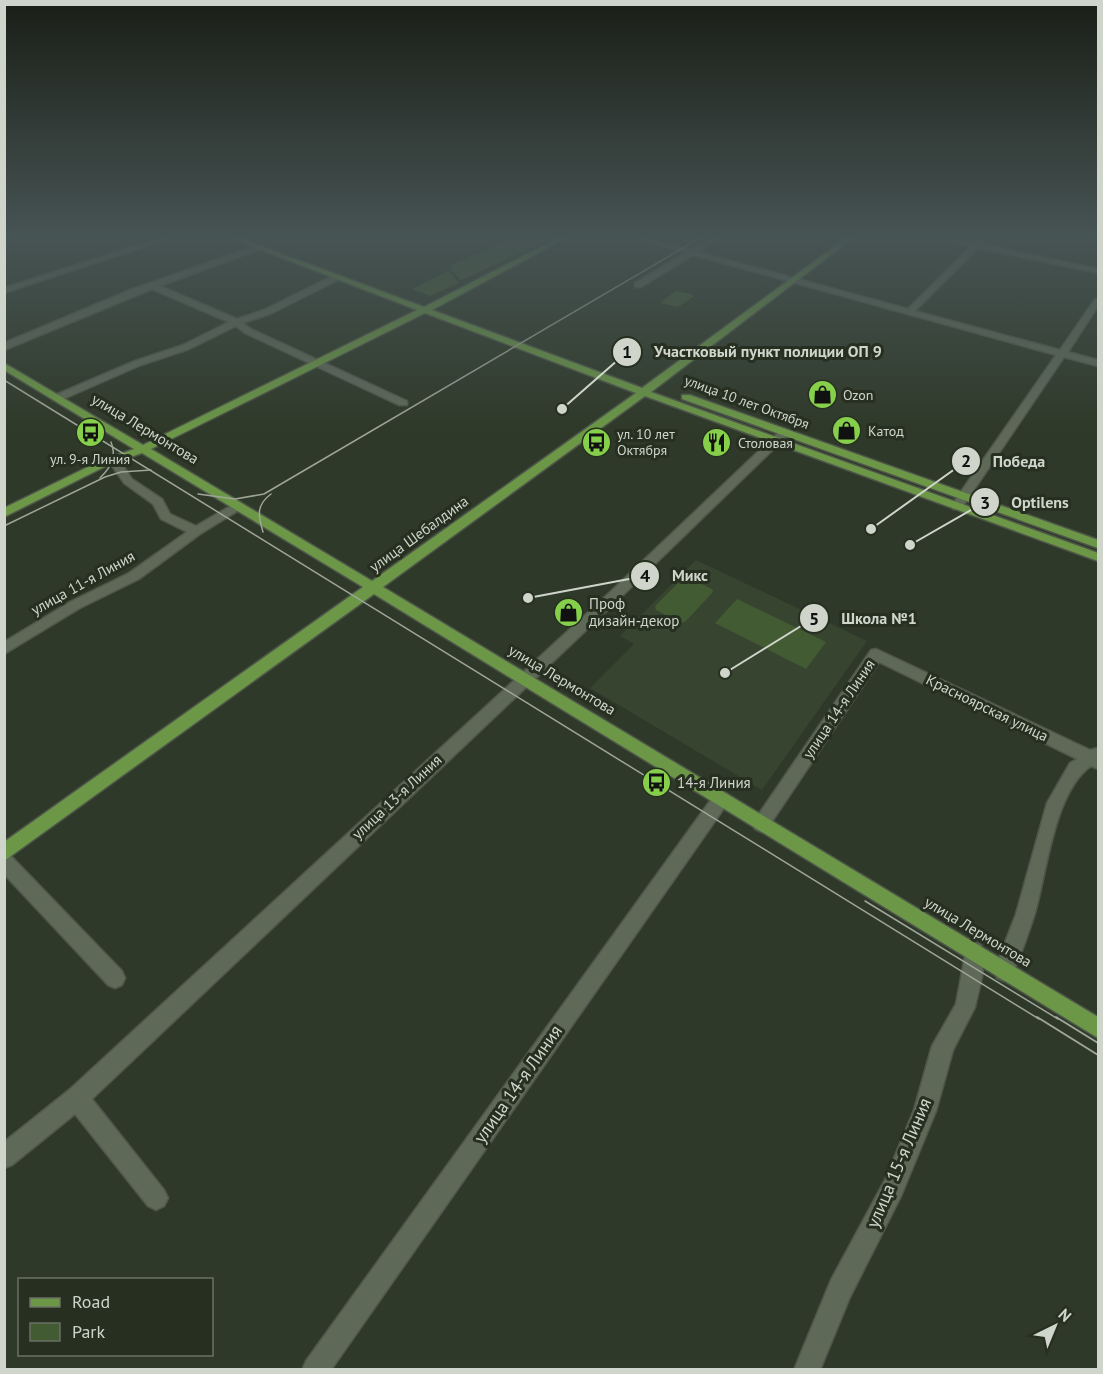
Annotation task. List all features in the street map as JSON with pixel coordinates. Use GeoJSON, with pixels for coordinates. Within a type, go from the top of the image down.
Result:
{"type":"FeatureCollection","features":[{"type":"Feature","properties":{"kind":"main road","name":"улица 10 лет Октября"},"geometry":{"type":"LineString","coordinates":[[414,302],[429,307]]}},
{"type":"Feature","properties":{"kind":"main road","name":"улица 10 лет Октября"},"geometry":{"type":"LineString","coordinates":[[416,302],[960,501],[1098,544]]}},
{"type":"Feature","properties":{"kind":"main road"},"geometry":{"type":"LineString","coordinates":[[4,513],[114,460],[141,450],[438,302]]}},
{"type":"Feature","properties":{"kind":"main road","name":"улица Шебалдина"},"geometry":{"type":"LineString","coordinates":[[4,853],[649,388],[764,302]]}},
{"type":"Feature","properties":{"kind":"main road","name":"улица Лермонтова"},"geometry":{"type":"LineString","coordinates":[[4,366],[373,587],[1098,1028]]}},
{"type":"Feature","properties":{"kind":"main road","name":"улица 10 лет Октября"},"geometry":{"type":"LineString","coordinates":[[960,501],[1098,558]]}},
{"type":"Feature","properties":{"kind":"street"},"geometry":{"type":"LineString","coordinates":[[4,347],[109,302]]}},
{"type":"Feature","properties":{"kind":"street"},"geometry":{"type":"LineString","coordinates":[[190,302],[403,403]]}},
{"type":"Feature","properties":{"kind":"street"},"geometry":{"type":"LineString","coordinates":[[57,399],[130,366],[186,347],[212,333],[287,302]]}},
{"type":"Feature","properties":{"kind":"street"},"geometry":{"type":"LineString","coordinates":[[881,302],[1098,363]]}},
{"type":"Feature","properties":{"kind":"street"},"geometry":{"type":"LineString","coordinates":[[910,310],[918,302]]}},
{"type":"Feature","properties":{"kind":"street"},"geometry":{"type":"LineString","coordinates":[[960,501],[1098,302]]}},
{"type":"Feature","properties":{"kind":"street","name":"улица 13-я Линия"},"geometry":{"type":"LineString","coordinates":[[4,1157],[77,1098],[613,597],[780,436]]}},
{"type":"Feature","properties":{"kind":"street"},"geometry":{"type":"LineString","coordinates":[[114,460],[128,481],[158,501],[165,516],[196,531]]}},
{"type":"Feature","properties":{"kind":"street","name":"улица 11-я Линия"},"geometry":{"type":"LineString","coordinates":[[4,649],[75,605],[134,576],[196,531],[238,507]]}},
{"type":"Feature","properties":{"kind":"street","name":"Красноярская улица"},"geometry":{"type":"LineString","coordinates":[[876,654],[1096,758]]}},
{"type":"Feature","properties":{"kind":"street","name":"улица 14-я Линия"},"geometry":{"type":"LineString","coordinates":[[761,824],[876,654]]}},
{"type":"Feature","properties":{"kind":"street"},"geometry":{"type":"LineString","coordinates":[[1004,971],[1025,914],[1055,803],[1076,768],[1096,758]]}},
{"type":"Feature","properties":{"kind":"street","name":"улица 14-я Линия"},"geometry":{"type":"LineString","coordinates":[[315,1370],[721,799]]}},
{"type":"Feature","properties":{"kind":"street"},"geometry":{"type":"LineString","coordinates":[[4,861],[115,978]]}},
{"type":"Feature","properties":{"kind":"street","name":"улица 15-я Линия"},"geometry":{"type":"LineString","coordinates":[[807,1370],[840,1289],[892,1188],[925,1111],[944,1046],[965,1007],[972,978],[974,952]]}},
{"type":"Feature","properties":{"kind":"street"},"geometry":{"type":"LineString","coordinates":[[77,1098],[156,1198]]}},
{"type":"Feature","properties":{"kind":"shaded area"},"geometry":{"type":"Polygon","coordinates":[[[696,560],[867,641],[762,790],[590,688],[634,644],[620,636],[696,560]]]}},
{"type":"Feature","properties":{"kind":"green space"},"geometry":{"type":"Polygon","coordinates":[[[661,302],[685,302],[678,307],[661,302]]]}},
{"type":"Feature","properties":{"kind":"green space"},"geometry":{"type":"Polygon","coordinates":[[[687,577],[712,589],[713,592],[685,622],[681,623],[656,610],[655,606],[683,578],[687,577]]]}},
{"type":"Feature","properties":{"kind":"green space"},"geometry":{"type":"Polygon","coordinates":[[[737,599],[826,642],[806,669],[715,623],[737,599]]]}},
{"type":"Feature","properties":{"kind":"tram line"},"geometry":{"type":"LineString","coordinates":[[198,494],[235,499],[264,494],[591,302]]}},
{"type":"Feature","properties":{"kind":"tram line"},"geometry":{"type":"LineString","coordinates":[[4,380],[113,447]]}},
{"type":"Feature","properties":{"kind":"tram line"},"geometry":{"type":"LineString","coordinates":[[111,442],[113,447]]}},
{"type":"Feature","properties":{"kind":"tram line"},"geometry":{"type":"LineString","coordinates":[[100,478],[112,462],[113,447]]}},
{"type":"Feature","properties":{"kind":"tram line"},"geometry":{"type":"LineString","coordinates":[[113,447],[150,470]]}},
{"type":"Feature","properties":{"kind":"tram line"},"geometry":{"type":"LineString","coordinates":[[4,526],[105,477],[121,472],[150,470]]}},
{"type":"Feature","properties":{"kind":"tram line"},"geometry":{"type":"LineString","coordinates":[[150,470],[1039,1019]]}},
{"type":"Feature","properties":{"kind":"tram line"},"geometry":{"type":"LineString","coordinates":[[263,532],[260,511],[263,502],[271,494]]}},
{"type":"Feature","properties":{"kind":"tram line"},"geometry":{"type":"LineString","coordinates":[[865,901],[1058,1019]]}},
{"type":"Feature","properties":{"kind":"tram line"},"geometry":{"type":"LineString","coordinates":[[1037,1017],[1098,1055]]}},
{"type":"Feature","properties":{"kind":"tram line"},"geometry":{"type":"LineString","coordinates":[[1056,1017],[1098,1043]]}},
{"type":"Feature","properties":{"kind":"place","name":"Ozon"},"geometry":{"type":"Point","coordinates":[822,395]}},
{"type":"Feature","properties":{"kind":"place","name":"Участковый пункт полиции ОП 9"},"geometry":{"type":"Point","coordinates":[562,409]}},
{"type":"Feature","properties":{"kind":"place","name":"Катод"},"geometry":{"type":"Point","coordinates":[847,431]}},
{"type":"Feature","properties":{"kind":"place","name":"ул. 9-я Линия"},"geometry":{"type":"Point","coordinates":[90,432]}},
{"type":"Feature","properties":{"kind":"place","name":"ул. 10 лет Октября"},"geometry":{"type":"Point","coordinates":[596,442]}},
{"type":"Feature","properties":{"kind":"place","name":"Столовая"},"geometry":{"type":"Point","coordinates":[717,443]}},
{"type":"Feature","properties":{"kind":"place","name":"Победа"},"geometry":{"type":"Point","coordinates":[871,529]}},
{"type":"Feature","properties":{"kind":"place","name":"Optilens"},"geometry":{"type":"Point","coordinates":[910,545]}},
{"type":"Feature","properties":{"kind":"place","name":"Микс"},"geometry":{"type":"Point","coordinates":[528,598]}},
{"type":"Feature","properties":{"kind":"place","name":"Проф дизайн-декор"},"geometry":{"type":"Point","coordinates":[568,613]}},
{"type":"Feature","properties":{"kind":"place","name":"Школа №1"},"geometry":{"type":"Point","coordinates":[725,673]}},
{"type":"Feature","properties":{"kind":"place","name":"14-я Линия"},"geometry":{"type":"Point","coordinates":[656,783]}}]}
